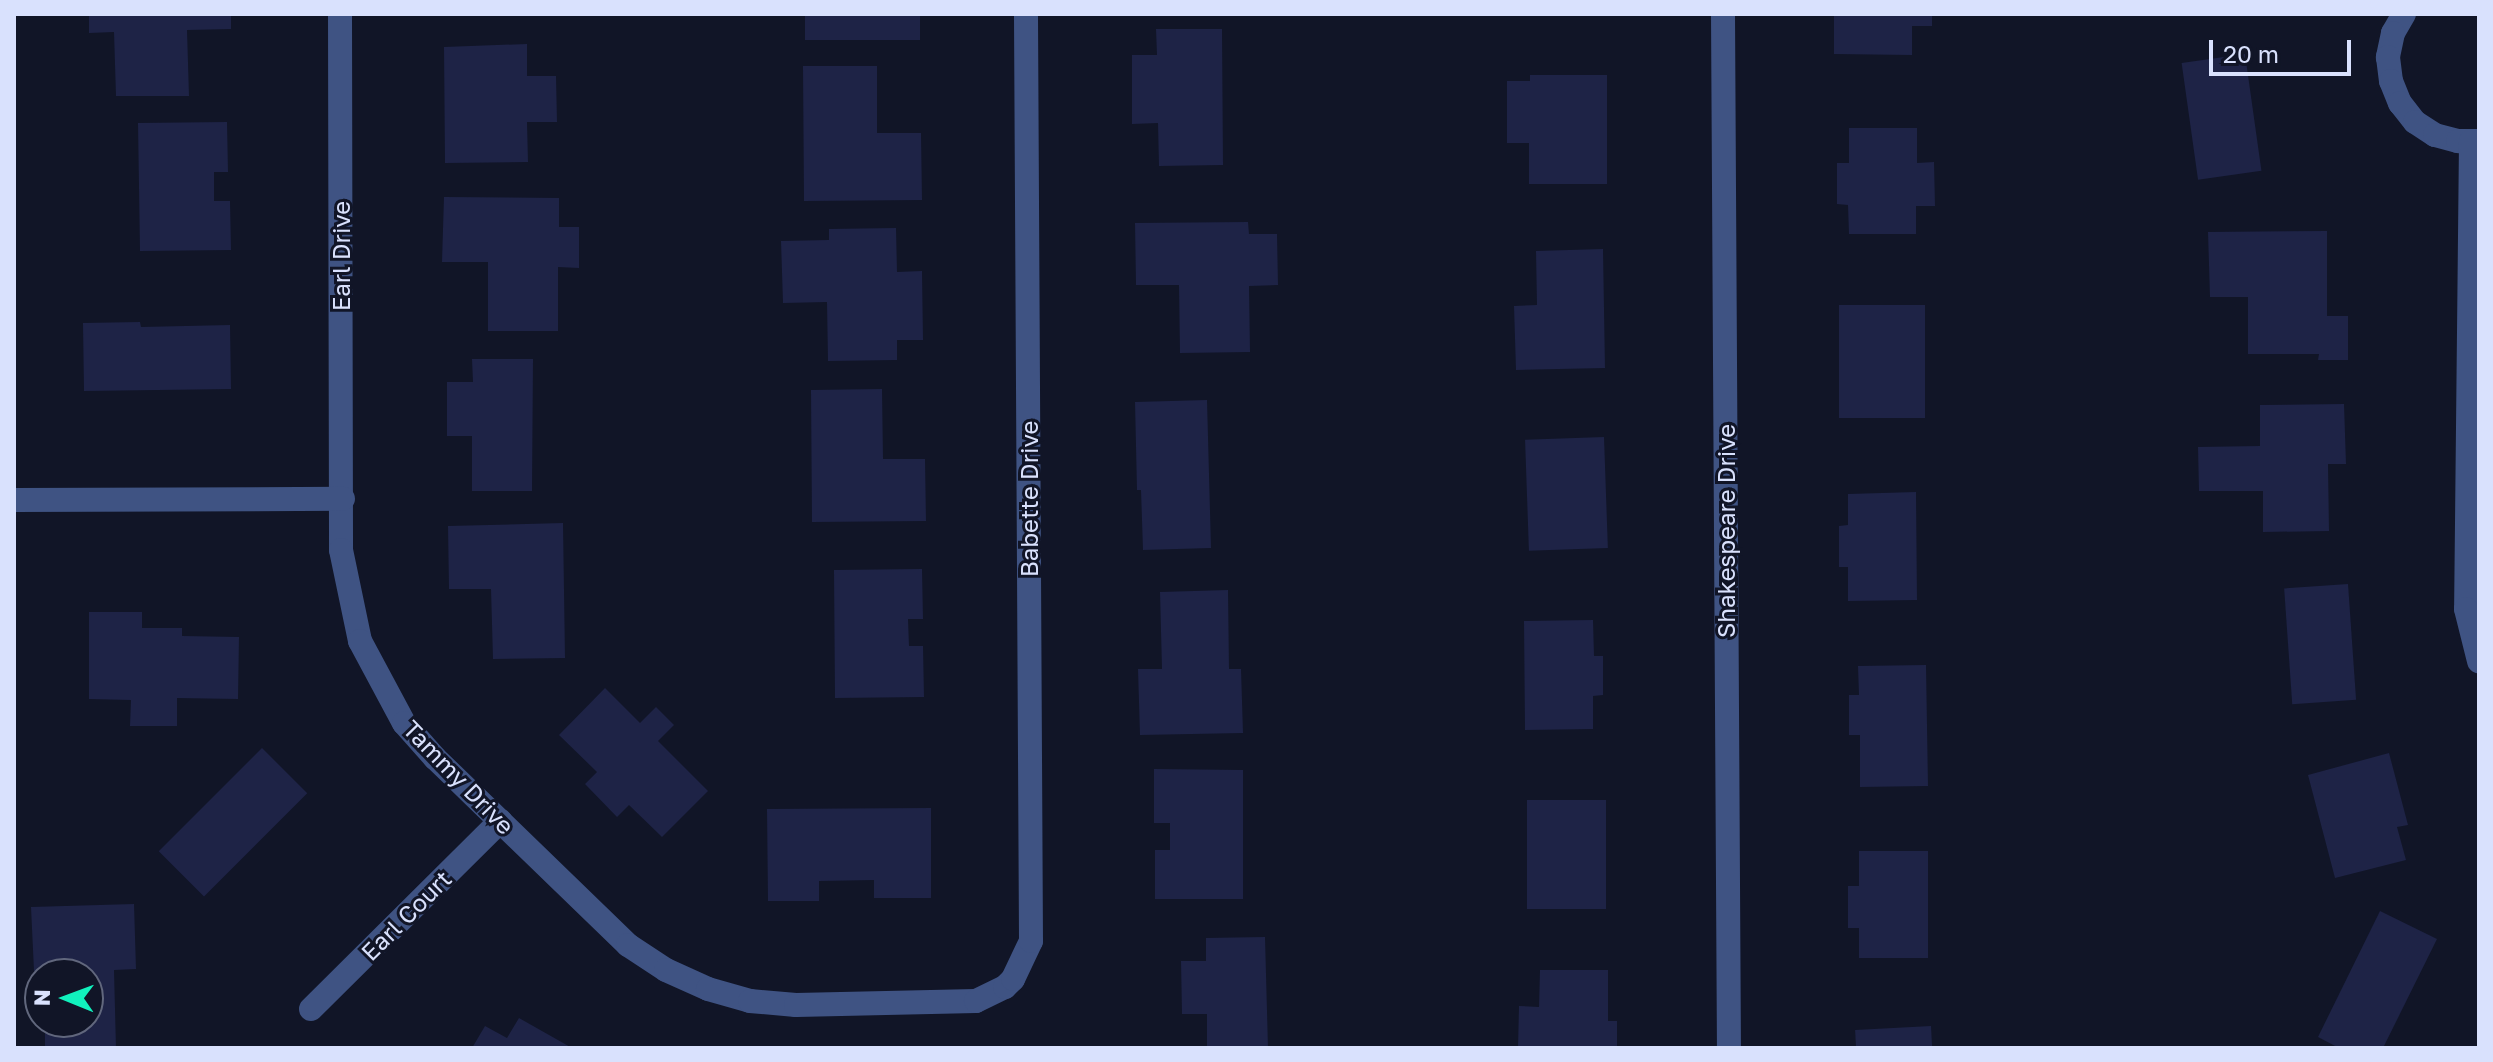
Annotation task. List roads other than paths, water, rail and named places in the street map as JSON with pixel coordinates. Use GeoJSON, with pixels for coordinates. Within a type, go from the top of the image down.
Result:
{"type":"FeatureCollection","features":[{"type":"Feature","properties":{"kind":"street","name":"Earl Drive"},"geometry":{"type":"LineString","coordinates":[[340,14],[343,499]]}},
{"type":"Feature","properties":{"kind":"street","name":"Babette Drive"},"geometry":{"type":"LineString","coordinates":[[1013,979],[1031,941],[1026,14]]}},
{"type":"Feature","properties":{"kind":"street","name":"Shakespeare Drive"},"geometry":{"type":"LineString","coordinates":[[1723,14],[1729,1048]]}},
{"type":"Feature","properties":{"kind":"street"},"geometry":{"type":"LineString","coordinates":[[2404,14],[2393,33],[2388,57],[2391,81],[2400,103],[2425,129],[2446,139],[2475,141],[2466,609],[2479,661]]}},
{"type":"Feature","properties":{"kind":"street"},"geometry":{"type":"LineString","coordinates":[[14,500],[343,499]]}},
{"type":"Feature","properties":{"kind":"street","name":"Tammy Drive"},"geometry":{"type":"LineString","coordinates":[[343,499],[341,550],[360,641],[380,684],[404,723],[628,945],[666,970],[729,996],[796,1005],[966,1003],[987,998],[1013,979]]}},
{"type":"Feature","properties":{"kind":"street","name":"Earl Court"},"geometry":{"type":"LineString","coordinates":[[311,1009],[500,821]]}}]}
